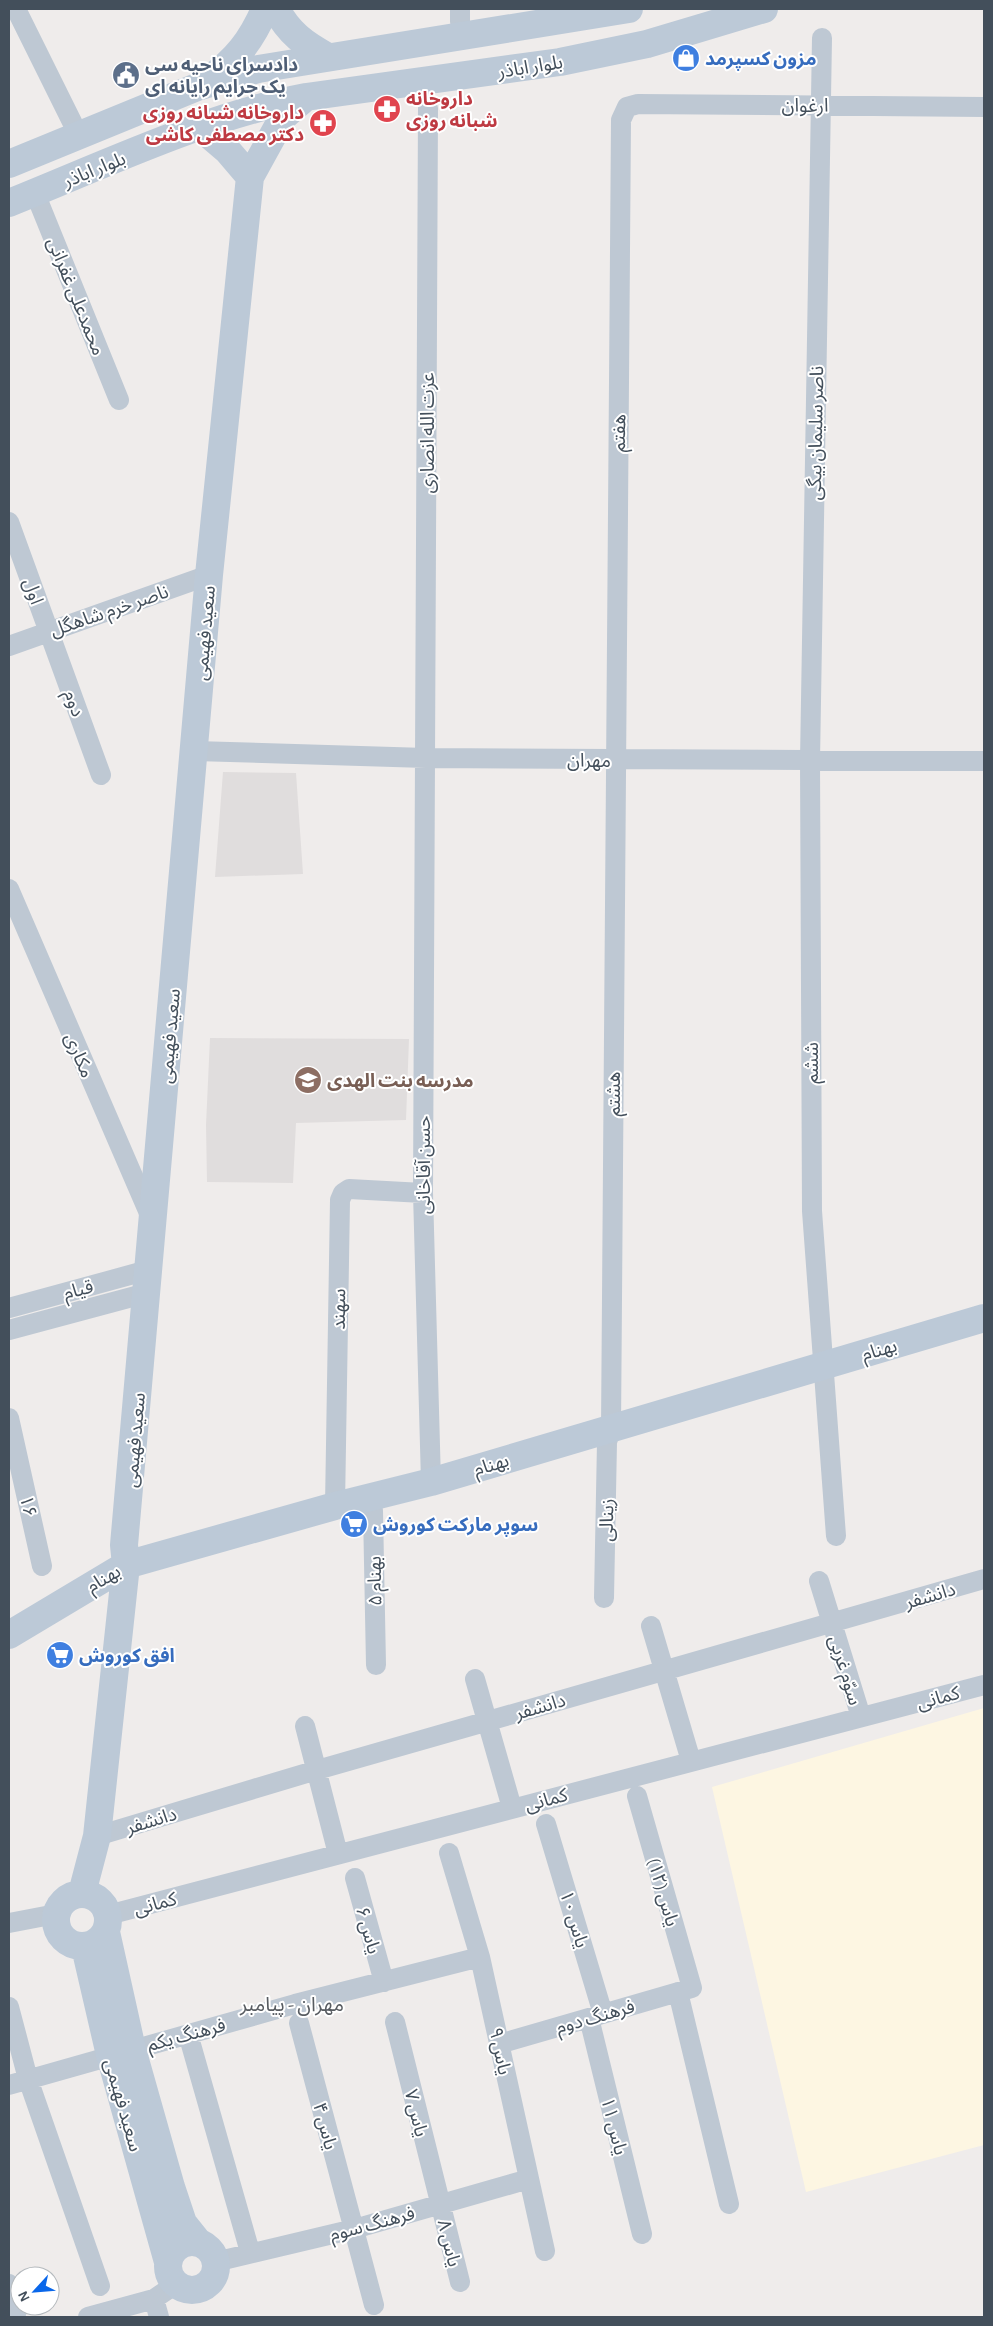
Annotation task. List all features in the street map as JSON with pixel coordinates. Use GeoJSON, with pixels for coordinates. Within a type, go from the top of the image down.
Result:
{"type":"FeatureCollection","features":[{"type":"Feature","properties":{"kind":"main road"},"geometry":{"type":"LineString","coordinates":[[197,88],[229,65],[254,34],[265,9]]}},
{"type":"Feature","properties":{"kind":"main road"},"geometry":{"type":"LineString","coordinates":[[276,9],[283,23],[303,43],[328,57]]}},
{"type":"Feature","properties":{"kind":"main road","name":"بلوار اباذر"},"geometry":{"type":"LineString","coordinates":[[9,164],[197,88],[258,69],[629,9]]}},
{"type":"Feature","properties":{"kind":"main road","name":"بلوار اباذر"},"geometry":{"type":"LineString","coordinates":[[9,203],[200,127],[267,104],[560,62],[647,44],[764,9]]}},
{"type":"Feature","properties":{"kind":"main road"},"geometry":{"type":"LineString","coordinates":[[200,127],[227,150],[250,177],[283,117],[306,97]]}},
{"type":"Feature","properties":{"kind":"main road","name":"سعید فهیمی"},"geometry":{"type":"LineString","coordinates":[[82,1893],[97,1836],[126,1565],[124,1545],[209,575],[250,177]]}},
{"type":"Feature","properties":{"kind":"main road","name":"بهنام"},"geometry":{"type":"LineString","coordinates":[[9,1635],[126,1565],[334,1506],[609,1435],[824,1365],[984,1318]]}},
{"type":"Feature","properties":{"kind":"main road"},"geometry":{"type":"LineString","coordinates":[[82,1893],[99,1900],[105,1907],[100,1931],[68,1943],[62,1938],[56,1922],[56,1914],[66,1899],[82,1893]]}},
{"type":"Feature","properties":{"kind":"main road","name":"سعید فهیمی"},"geometry":{"type":"LineString","coordinates":[[100,1931],[164,2291]]}},
{"type":"Feature","properties":{"kind":"main road","name":"سعید فهیمی"},"geometry":{"type":"LineString","coordinates":[[121,2052],[183,2222],[207,2253]]}},
{"type":"Feature","properties":{"kind":"main road"},"geometry":{"type":"LineString","coordinates":[[191,2242],[207,2253],[214,2275],[205,2287],[190,2291],[164,2291],[176,2248],[191,2242]]}},
{"type":"Feature","properties":{"kind":"street"},"geometry":{"type":"LineString","coordinates":[[16,9],[79,136]]}},
{"type":"Feature","properties":{"kind":"street","name":"ناصر سلیمان بیگی"},"geometry":{"type":"LineString","coordinates":[[810,761],[822,38]]}},
{"type":"Feature","properties":{"kind":"street","name":"ارغوان"},"geometry":{"type":"LineString","coordinates":[[627,107],[638,104],[984,107]]}},
{"type":"Feature","properties":{"kind":"street","name":"هفتم"},"geometry":{"type":"LineString","coordinates":[[615,760],[620,120],[627,107]]}},
{"type":"Feature","properties":{"kind":"street","name":"عزت الله انصاری"},"geometry":{"type":"LineString","coordinates":[[426,758],[428,108]]}},
{"type":"Feature","properties":{"kind":"street","name":"محمدعلی غفرانی"},"geometry":{"type":"LineString","coordinates":[[35,193],[119,400]]}},
{"type":"Feature","properties":{"kind":"street","name":"اول"},"geometry":{"type":"LineString","coordinates":[[9,522],[49,631]]}},
{"type":"Feature","properties":{"kind":"street","name":"ناصر خرم شاهگل"},"geometry":{"type":"LineString","coordinates":[[9,646],[209,575]]}},
{"type":"Feature","properties":{"kind":"street","name":"دوم"},"geometry":{"type":"LineString","coordinates":[[49,631],[101,775]]}},
{"type":"Feature","properties":{"kind":"street","name":"مهران"},"geometry":{"type":"LineString","coordinates":[[195,751],[426,758],[984,761]]}},
{"type":"Feature","properties":{"kind":"street","name":"حسن آقاخانی"},"geometry":{"type":"LineString","coordinates":[[426,758],[422,1193],[431,1482]]}},
{"type":"Feature","properties":{"kind":"street","name":"هشتم"},"geometry":{"type":"LineString","coordinates":[[609,1435],[615,760]]}},
{"type":"Feature","properties":{"kind":"street","name":"ششم"},"geometry":{"type":"LineString","coordinates":[[810,761],[812,1211],[836,1536]]}},
{"type":"Feature","properties":{"kind":"street","name":"مکاری"},"geometry":{"type":"LineString","coordinates":[[9,889],[152,1220]]}},
{"type":"Feature","properties":{"kind":"street","name":"سهند"},"geometry":{"type":"LineString","coordinates":[[334,1506],[340,1200],[343,1193],[349,1189],[422,1193]]}},
{"type":"Feature","properties":{"kind":"street","name":"قیام"},"geometry":{"type":"LineString","coordinates":[[9,1308],[147,1281]]}},
{"type":"Feature","properties":{"kind":"street","name":"قیام"},"geometry":{"type":"LineString","coordinates":[[9,1330],[147,1281]]}},
{"type":"Feature","properties":{"kind":"street","name":"۱۶"},"geometry":{"type":"LineString","coordinates":[[9,1418],[42,1566]]}},
{"type":"Feature","properties":{"kind":"street","name":"زینالی"},"geometry":{"type":"LineString","coordinates":[[604,1598],[609,1435]]}},
{"type":"Feature","properties":{"kind":"street","name":"بهنام ۵"},"geometry":{"type":"LineString","coordinates":[[370,1497],[373,1511],[376,1666]]}},
{"type":"Feature","properties":{"kind":"street","name":"دانشفر"},"geometry":{"type":"LineString","coordinates":[[97,1836],[317,1770],[984,1579]]}},
{"type":"Feature","properties":{"kind":"street","name":"سوّم غربی"},"geometry":{"type":"LineString","coordinates":[[819,1581],[861,1717]]}},
{"type":"Feature","properties":{"kind":"street"},"geometry":{"type":"LineString","coordinates":[[651,1626],[691,1761]]}},
{"type":"Feature","properties":{"kind":"street"},"geometry":{"type":"LineString","coordinates":[[475,1679],[512,1808]]}},
{"type":"Feature","properties":{"kind":"street","name":"کمانی"},"geometry":{"type":"LineString","coordinates":[[100,1931],[338,1854],[984,1685]]}},
{"type":"Feature","properties":{"kind":"street"},"geometry":{"type":"LineString","coordinates":[[305,1726],[338,1854]]}},
{"type":"Feature","properties":{"kind":"street","name":"یاس (۱۲)"},"geometry":{"type":"LineString","coordinates":[[637,1796],[685,1990],[729,2204]]}},
{"type":"Feature","properties":{"kind":"street","name":"یاس ۱۰"},"geometry":{"type":"LineString","coordinates":[[546,1824],[596,2016]]}},
{"type":"Feature","properties":{"kind":"street","name":"یاس ۹"},"geometry":{"type":"LineString","coordinates":[[449,1853],[480,1957],[545,2251]]}},
{"type":"Feature","properties":{"kind":"street","name":"یاس ۶"},"geometry":{"type":"LineString","coordinates":[[355,1878],[384,1982]]}},
{"type":"Feature","properties":{"kind":"street"},"geometry":{"type":"LineString","coordinates":[[9,1923],[56,1914]]}},
{"type":"Feature","properties":{"kind":"street","name":"فرهنگ یکم"},"geometry":{"type":"LineString","coordinates":[[9,2085],[121,2052],[480,1957]]}},
{"type":"Feature","properties":{"kind":"street","name":"فرهنگ دوم"},"geometry":{"type":"LineString","coordinates":[[499,2044],[685,1990]]}},
{"type":"Feature","properties":{"kind":"street"},"geometry":{"type":"LineString","coordinates":[[9,2007],[28,2079],[100,2286]]}},
{"type":"Feature","properties":{"kind":"street","name":"یاس ۱۱"},"geometry":{"type":"LineString","coordinates":[[596,2016],[642,2234]]}},
{"type":"Feature","properties":{"kind":"street","name":"یاس ۴"},"geometry":{"type":"LineString","coordinates":[[298,2022],[374,2305]]}},
{"type":"Feature","properties":{"kind":"street","name":"یاس ۷"},"geometry":{"type":"LineString","coordinates":[[394,2022],[440,2204]]}},
{"type":"Feature","properties":{"kind":"street"},"geometry":{"type":"LineString","coordinates":[[188,2034],[250,2252]]}},
{"type":"Feature","properties":{"kind":"street","name":"فرهنگ سوم"},"geometry":{"type":"LineString","coordinates":[[207,2253],[250,2252],[354,2229],[529,2179]]}},
{"type":"Feature","properties":{"kind":"street","name":"یاس ۸"},"geometry":{"type":"LineString","coordinates":[[440,2204],[460,2282]]}},
{"type":"Feature","properties":{"kind":"street"},"geometry":{"type":"LineString","coordinates":[[88,2317],[164,2291]]}},
{"type":"Feature","properties":{"kind":"shaded area"},"geometry":{"type":"Polygon","coordinates":[[[223,772],[296,773],[303,874],[215,877],[223,772]]]}},
{"type":"Feature","properties":{"kind":"shaded area","name":"مدرسه بنت الهدی"},"geometry":{"type":"Polygon","coordinates":[[[210,1038],[409,1039],[406,1120],[296,1123],[293,1183],[207,1182],[206,1125],[210,1038]]]}},
{"type":"Feature","properties":{"kind":"shaded area"},"geometry":{"type":"Polygon","coordinates":[[[984,1708],[984,2145],[806,2192],[712,1787],[984,1708]]]}},
{"type":"Feature","properties":{"kind":"place","name":"مزون کسپرمد"},"geometry":{"type":"Point","coordinates":[686,58]}},
{"type":"Feature","properties":{"kind":"place","name":"دادسرای ناحیه سی یک جرایم رایانه ای"},"geometry":{"type":"Point","coordinates":[126,75]}},
{"type":"Feature","properties":{"kind":"place","name":"داروخانه شبانه روزی"},"geometry":{"type":"Point","coordinates":[387,109]}},
{"type":"Feature","properties":{"kind":"place","name":"داروخانه شبانه روزی دکتر مصطفی کاشی"},"geometry":{"type":"Point","coordinates":[323,123]}},
{"type":"Feature","properties":{"kind":"place","name":"مدرسه بنت الهدی"},"geometry":{"type":"Point","coordinates":[308,1080]}},
{"type":"Feature","properties":{"kind":"place","name":"سوپر ماركت كوروش"},"geometry":{"type":"Point","coordinates":[354,1524]}},
{"type":"Feature","properties":{"kind":"place","name":"افق کوروش"},"geometry":{"type":"Point","coordinates":[60,1655]}},
{"type":"Feature","properties":{"kind":"district","name":"مهران - پیامبر"},"geometry":{"type":"Point","coordinates":[292,2004]}}]}
